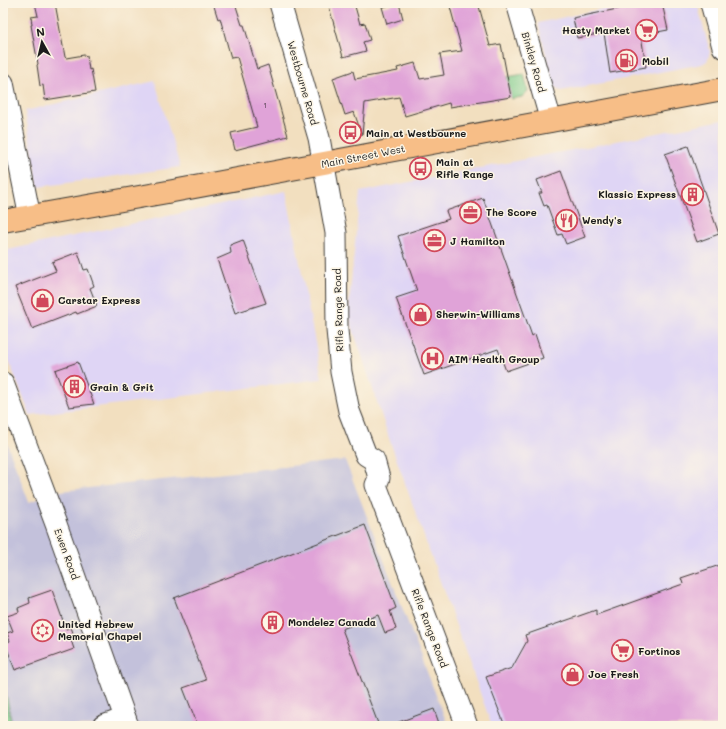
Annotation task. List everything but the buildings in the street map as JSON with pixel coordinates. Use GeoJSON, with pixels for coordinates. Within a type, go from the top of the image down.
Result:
{"type":"FeatureCollection","features":[{"type":"Feature","properties":{"kind":"main road","name":"Main Street West"},"geometry":{"type":"LineString","coordinates":[[3,221],[723,89]]}},
{"type":"Feature","properties":{"kind":"street","name":"Westbourne Road"},"geometry":{"type":"LineString","coordinates":[[280,3],[319,138],[324,163]]}},
{"type":"Feature","properties":{"kind":"street","name":"Binkley Road"},"geometry":{"type":"LineString","coordinates":[[517,3],[551,121]]}},
{"type":"Feature","properties":{"kind":"street"},"geometry":{"type":"LineString","coordinates":[[711,3],[723,47]]}},
{"type":"Feature","properties":{"kind":"street"},"geometry":{"type":"LineString","coordinates":[[3,83],[30,216]]}},
{"type":"Feature","properties":{"kind":"street","name":"Rifle Range Road"},"geometry":{"type":"LineString","coordinates":[[324,163],[336,233],[337,330],[341,372],[349,411],[366,455],[374,460],[379,478],[376,485],[467,726]]}},
{"type":"Feature","properties":{"kind":"street","name":"Ewen Road"},"geometry":{"type":"LineString","coordinates":[[3,383],[56,524],[127,722]]}},
{"type":"Feature","properties":{"kind":"street"},"geometry":{"type":"LineString","coordinates":[[104,726],[127,722]]}},
{"type":"Feature","properties":{"kind":"shaded area"},"geometry":{"type":"Polygon","coordinates":[[[628,3],[697,3],[710,52],[707,61],[702,64],[561,91],[554,86],[538,23],[628,3]]]}},
{"type":"Feature","properties":{"kind":"shaded area"},"geometry":{"type":"Polygon","coordinates":[[[155,81],[180,167],[38,187],[25,111],[155,81]]]}},
{"type":"Feature","properties":{"kind":"shaded area"},"geometry":{"type":"Polygon","coordinates":[[[723,120],[723,726],[492,726],[391,444],[348,314],[360,192],[723,120]]]}},
{"type":"Feature","properties":{"kind":"shaded area"},"geometry":{"type":"Polygon","coordinates":[[[286,191],[322,379],[30,415],[3,346],[3,251],[286,191]]]}},
{"type":"Feature","properties":{"kind":"shaded area"},"geometry":{"type":"Polygon","coordinates":[[[3,433],[29,502],[61,491],[345,460],[448,726],[12,726],[3,676],[3,433]]]}},
{"type":"Feature","properties":{"kind":"green space"},"geometry":{"type":"Polygon","coordinates":[[[524,74],[528,91],[522,97],[511,99],[507,77],[524,74]]]}},
{"type":"Feature","properties":{"kind":"green space"},"geometry":{"type":"Polygon","coordinates":[[[3,676],[12,726],[3,726],[3,676]]]}},
{"type":"Feature","properties":{"kind":"place","name":"Hasty Market"},"geometry":{"type":"Point","coordinates":[646,30]}},
{"type":"Feature","properties":{"kind":"place","name":"Mobil"},"geometry":{"type":"Point","coordinates":[627,61]}},
{"type":"Feature","properties":{"kind":"place","name":"Main at Westbourne"},"geometry":{"type":"Point","coordinates":[350,133]}},
{"type":"Feature","properties":{"kind":"place","name":"Main at Rifle Range"},"geometry":{"type":"Point","coordinates":[421,168]}},
{"type":"Feature","properties":{"kind":"place","name":"Klassic Express"},"geometry":{"type":"Point","coordinates":[692,194]}},
{"type":"Feature","properties":{"kind":"place","name":"The Score"},"geometry":{"type":"Point","coordinates":[471,212]}},
{"type":"Feature","properties":{"kind":"place","name":"Wendy's"},"geometry":{"type":"Point","coordinates":[566,220]}},
{"type":"Feature","properties":{"kind":"place","name":"J Hamilton"},"geometry":{"type":"Point","coordinates":[434,241]}},
{"type":"Feature","properties":{"kind":"place","name":"Carstar Express"},"geometry":{"type":"Point","coordinates":[42,300]}},
{"type":"Feature","properties":{"kind":"place","name":"Sherwin-Williams"},"geometry":{"type":"Point","coordinates":[421,314]}},
{"type":"Feature","properties":{"kind":"place","name":"AIM Health Group"},"geometry":{"type":"Point","coordinates":[432,359]}},
{"type":"Feature","properties":{"kind":"place","name":"Grain & Grit"},"geometry":{"type":"Point","coordinates":[74,387]}},
{"type":"Feature","properties":{"kind":"place","name":"Mondelez Canada"},"geometry":{"type":"Point","coordinates":[272,622]}},
{"type":"Feature","properties":{"kind":"place","name":"United Hebrew Memorial Chapel"},"geometry":{"type":"Point","coordinates":[42,630]}},
{"type":"Feature","properties":{"kind":"place","name":"Fortinos"},"geometry":{"type":"Point","coordinates":[622,651]}},
{"type":"Feature","properties":{"kind":"place","name":"Joe Fresh"},"geometry":{"type":"Point","coordinates":[572,674]}}]}
